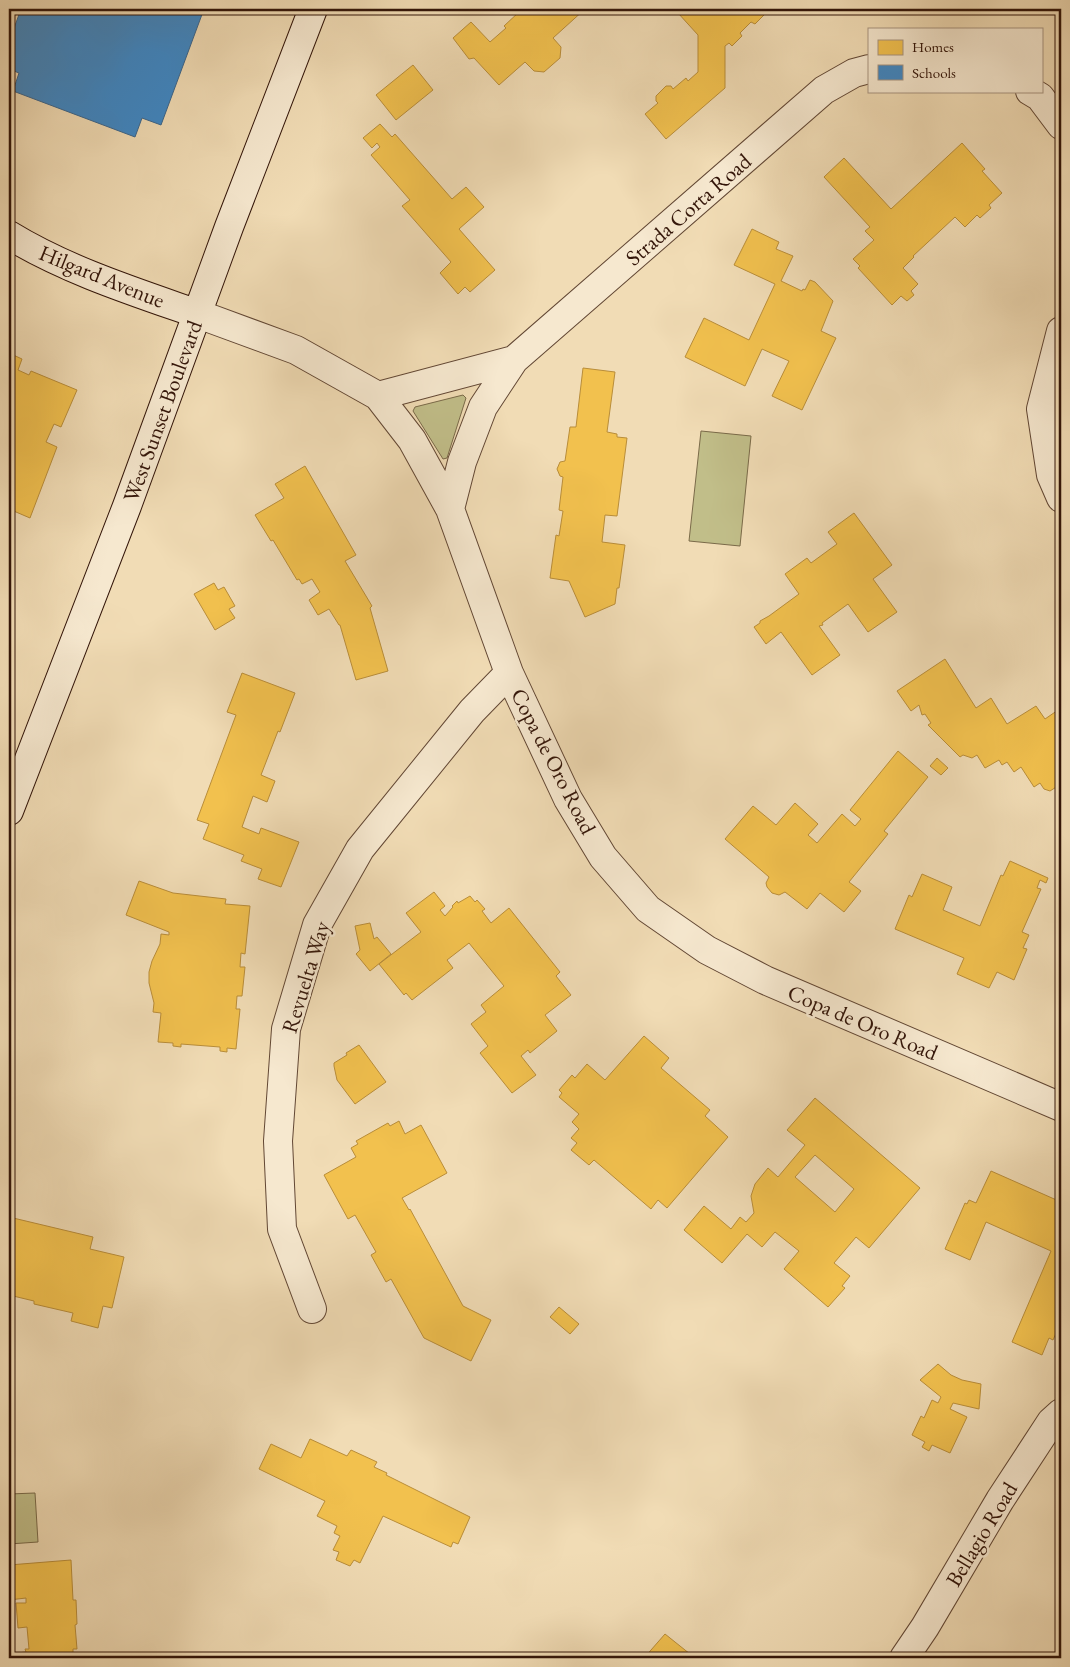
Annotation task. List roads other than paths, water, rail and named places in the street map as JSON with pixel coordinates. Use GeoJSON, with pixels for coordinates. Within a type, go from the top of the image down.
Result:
{"type":"FeatureCollection","features":[{"type":"Feature","properties":{"kind":"street","name":"West Sunset Boulevard"},"geometry":{"type":"LineString","coordinates":[[9,812],[127,506],[313,9]]}},
{"type":"Feature","properties":{"kind":"street","name":"Strada Corta Road"},"geometry":{"type":"LineString","coordinates":[[450,509],[462,462],[483,407],[514,360],[824,90],[854,73],[868,69]]}},
{"type":"Feature","properties":{"kind":"street"},"geometry":{"type":"LineString","coordinates":[[1032,92],[1040,97],[1061,125]]}},
{"type":"Feature","properties":{"kind":"street","name":"Hilgard Avenue"},"geometry":{"type":"LineString","coordinates":[[9,235],[57,260],[108,282],[198,314]]}},
{"type":"Feature","properties":{"kind":"street","name":"Copa de Oro Road"},"geometry":{"type":"LineString","coordinates":[[198,314],[296,350],[378,396],[412,440],[450,509],[510,673],[568,799],[603,857],[648,909],[707,950],[765,980],[1061,1108]]}},
{"type":"Feature","properties":{"kind":"street"},"geometry":{"type":"LineString","coordinates":[[1061,332],[1041,409],[1051,475],[1061,498]]}},
{"type":"Feature","properties":{"kind":"street","name":"Strada Corta Road"},"geometry":{"type":"LineString","coordinates":[[378,396],[514,360]]}},
{"type":"Feature","properties":{"kind":"street","name":"Revuelta Way"},"geometry":{"type":"LineString","coordinates":[[312,1309],[282,1229],[278,1141],[286,1029],[317,925],[360,849],[472,711],[510,673]]}},
{"type":"Feature","properties":{"kind":"street","name":"Bellagio Road"},"geometry":{"type":"LineString","coordinates":[[904,1658],[925,1627],[1000,1500],[1051,1422],[1061,1413]]}}]}
